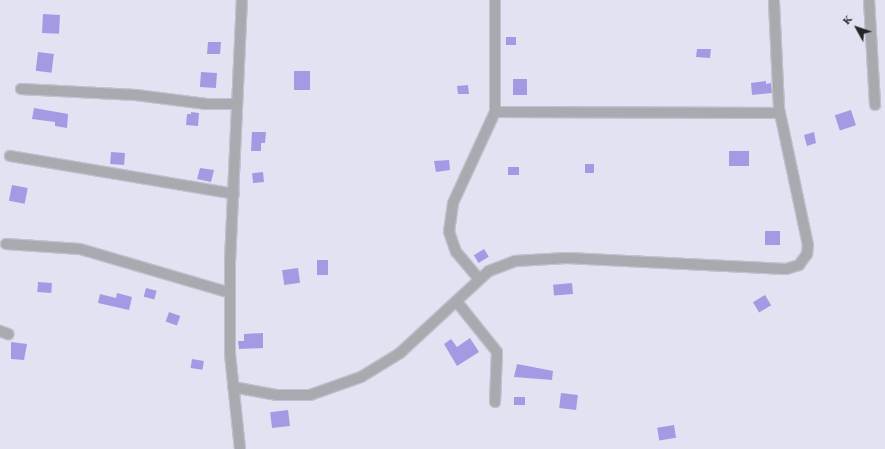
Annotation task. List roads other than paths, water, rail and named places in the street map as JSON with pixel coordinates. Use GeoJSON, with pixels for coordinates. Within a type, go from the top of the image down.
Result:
{"type":"FeatureCollection","features":[{"type":"Feature","properties":{"kind":"street"},"geometry":{"type":"LineString","coordinates":[[240,449],[230,354],[230,293],[236,104],[242,0]]}},
{"type":"Feature","properties":{"kind":"street"},"geometry":{"type":"LineString","coordinates":[[479,279],[456,252],[449,232],[453,203],[495,112],[495,0]]}},
{"type":"Feature","properties":{"kind":"street"},"geometry":{"type":"LineString","coordinates":[[233,388],[293,396],[324,392],[361,377],[387,363],[457,302],[479,279],[489,271],[515,262],[567,258],[659,264],[786,269],[795,268],[805,258],[808,245],[780,113],[774,0]]}},
{"type":"Feature","properties":{"kind":"street"},"geometry":{"type":"LineString","coordinates":[[869,0],[876,105]]}},
{"type":"Feature","properties":{"kind":"street"},"geometry":{"type":"LineString","coordinates":[[21,89],[136,95],[206,104],[236,104]]}},
{"type":"Feature","properties":{"kind":"street"},"geometry":{"type":"LineString","coordinates":[[495,112],[780,113]]}},
{"type":"Feature","properties":{"kind":"street"},"geometry":{"type":"LineString","coordinates":[[10,156],[234,194]]}},
{"type":"Feature","properties":{"kind":"street"},"geometry":{"type":"LineString","coordinates":[[6,244],[87,250],[230,293]]}},
{"type":"Feature","properties":{"kind":"street"},"geometry":{"type":"LineString","coordinates":[[457,302],[497,352],[495,402]]}}]}
